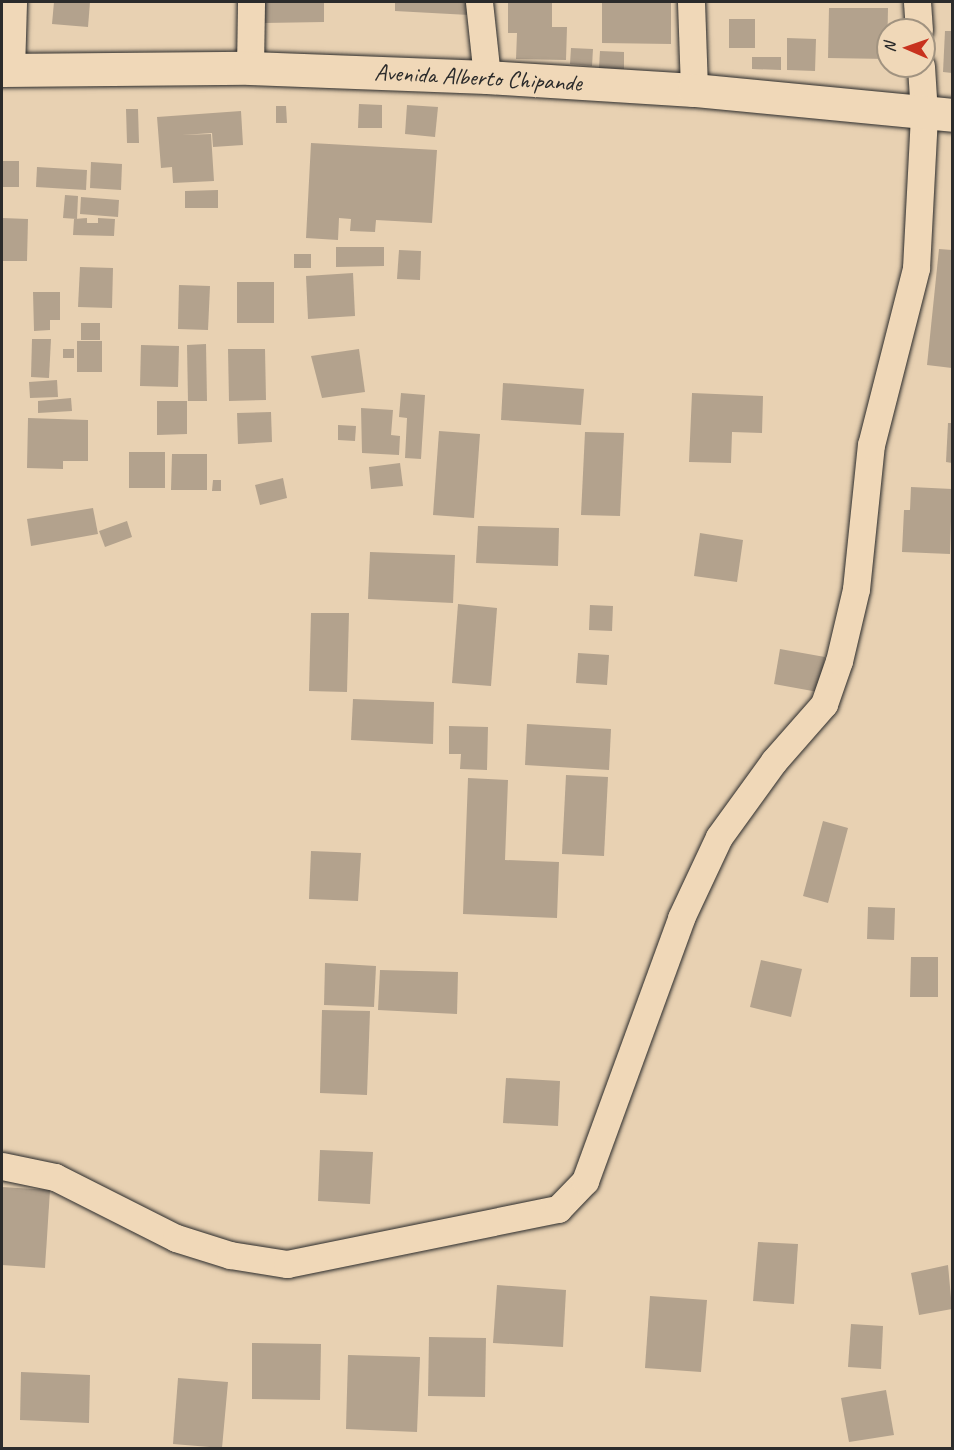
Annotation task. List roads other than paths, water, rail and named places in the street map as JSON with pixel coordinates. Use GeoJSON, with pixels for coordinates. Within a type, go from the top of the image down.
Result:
{"type":"FeatureCollection","features":[{"type":"Feature","properties":{"kind":"main road","name":"Avenida Alberto Chipande"},"geometry":{"type":"LineString","coordinates":[[6,70],[250,68],[487,77],[694,90],[938,115]]}},
{"type":"Feature","properties":{"kind":"street"},"geometry":{"type":"LineString","coordinates":[[6,70],[13,2]]}},
{"type":"Feature","properties":{"kind":"street"},"geometry":{"type":"LineString","coordinates":[[250,68],[251,2]]}},
{"type":"Feature","properties":{"kind":"street"},"geometry":{"type":"LineString","coordinates":[[479,2],[487,77]]}},
{"type":"Feature","properties":{"kind":"street"},"geometry":{"type":"LineString","coordinates":[[691,2],[694,90]]}},
{"type":"Feature","properties":{"kind":"street"},"geometry":{"type":"LineString","coordinates":[[917,2],[918,18]]}},
{"type":"Feature","properties":{"kind":"street"},"geometry":{"type":"LineString","coordinates":[[2,1166],[55,1177],[176,1238],[230,1255],[287,1264],[558,1209],[585,1180],[681,918],[719,837],[774,761],[824,704],[839,661],[856,589],[871,445],[916,268],[938,115],[925,78]]}}]}
